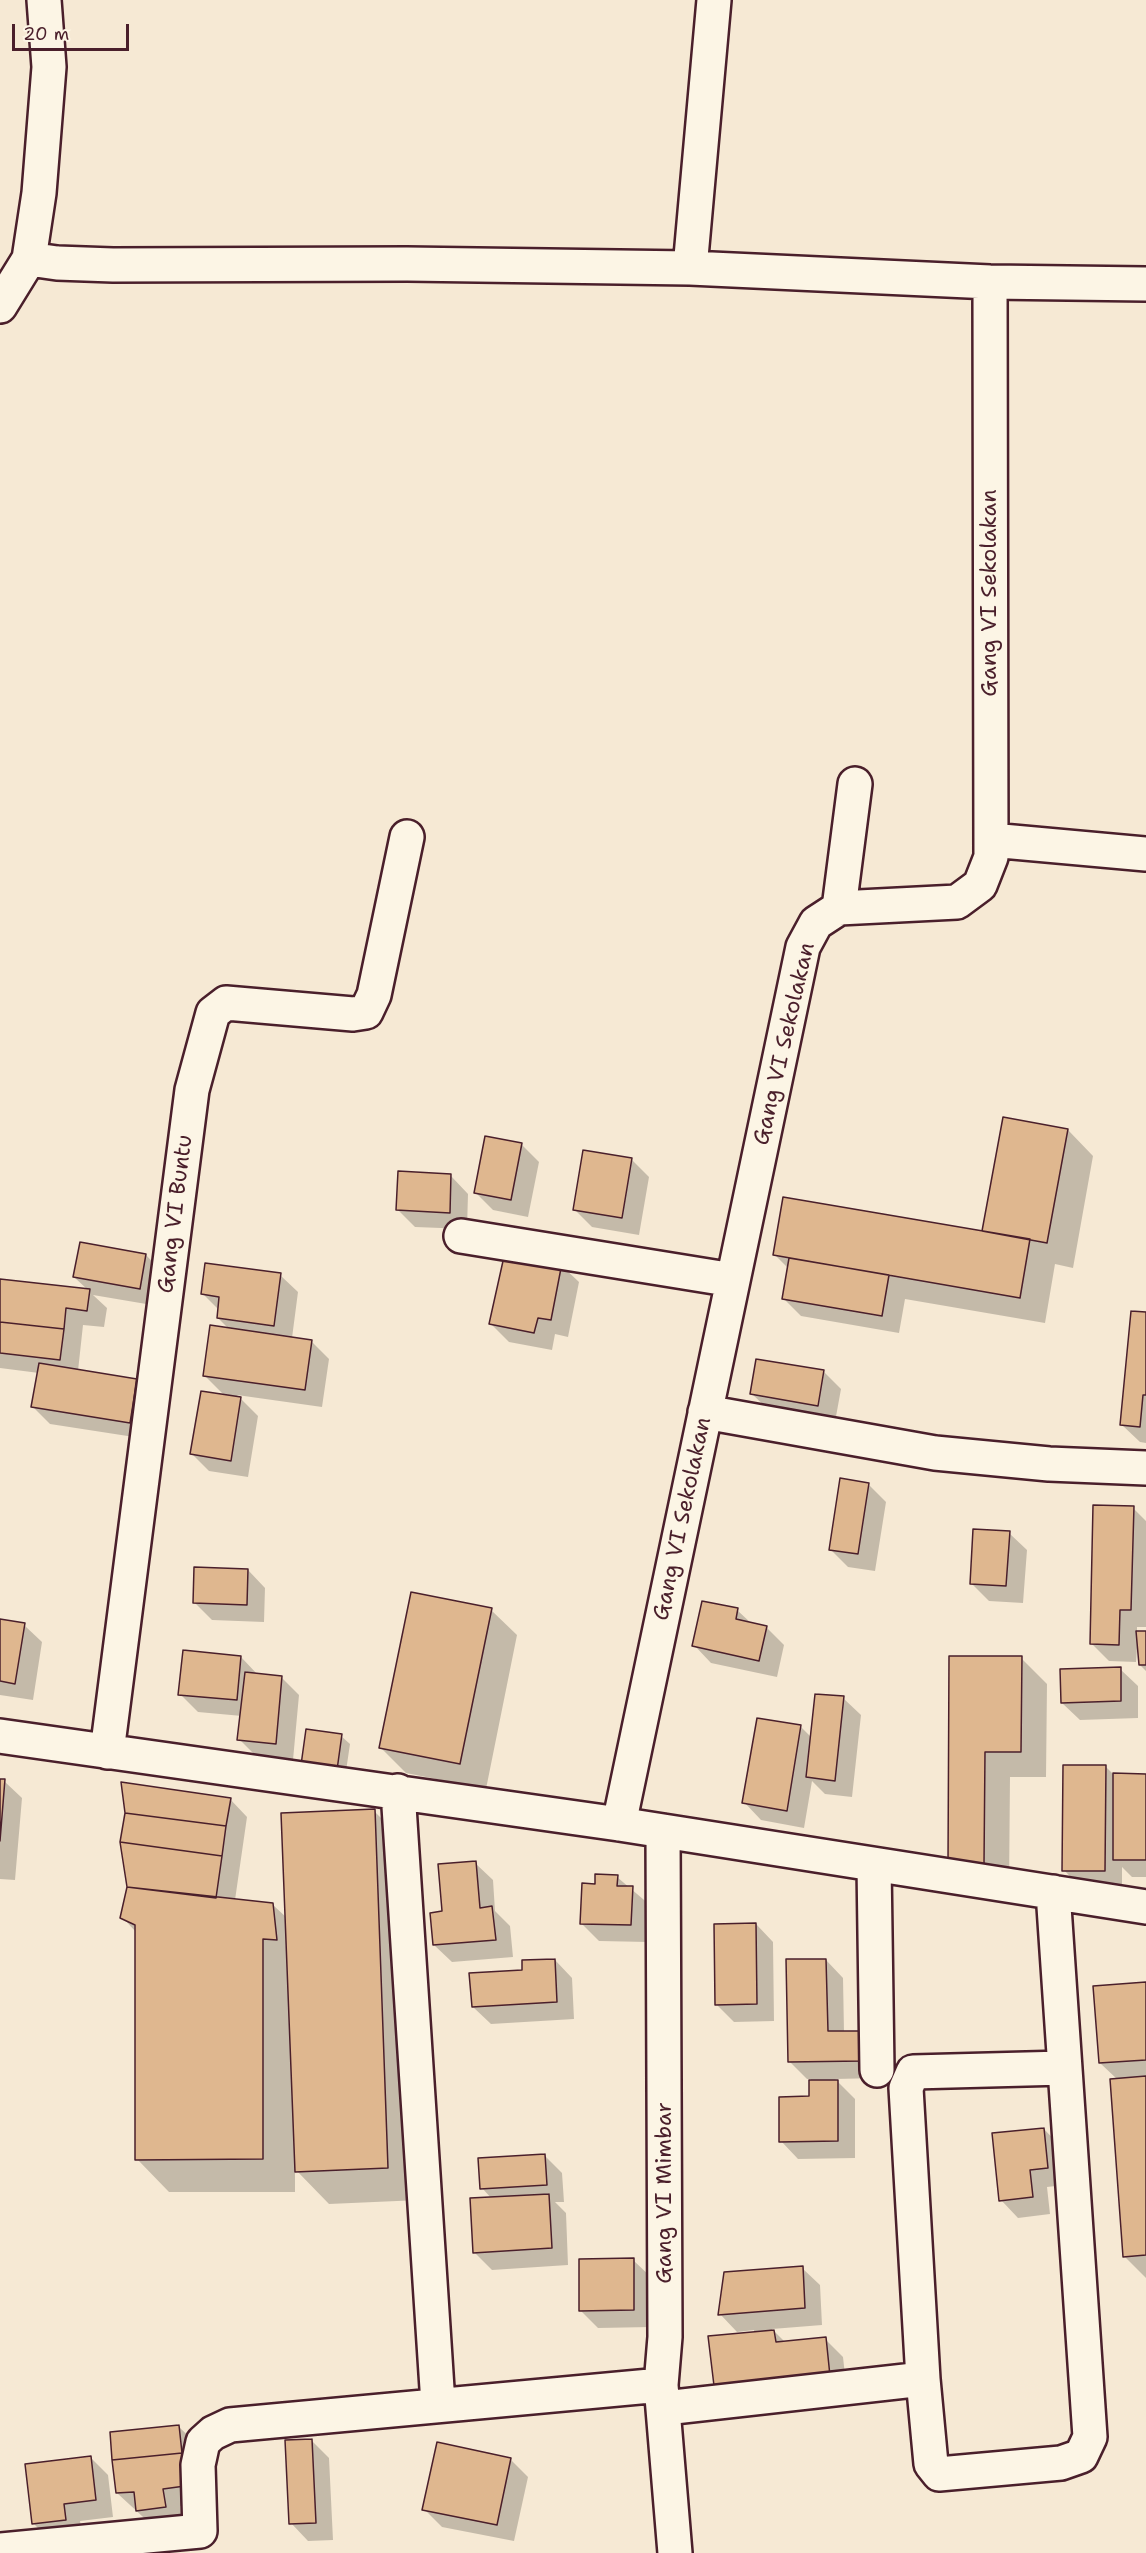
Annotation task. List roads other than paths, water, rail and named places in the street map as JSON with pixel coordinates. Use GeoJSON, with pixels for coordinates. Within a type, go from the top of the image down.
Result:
{"type":"FeatureCollection","features":[{"type":"Feature","properties":{"kind":"street"},"geometry":{"type":"LineString","coordinates":[[0,306],[29,259],[39,193],[49,67],[45,0]]}},
{"type":"Feature","properties":{"kind":"street"},"geometry":{"type":"LineString","coordinates":[[690,268],[714,0]]}},
{"type":"Feature","properties":{"kind":"street"},"geometry":{"type":"LineString","coordinates":[[29,259],[57,263],[113,265],[407,264],[690,268],[990,282],[1146,284]]}},
{"type":"Feature","properties":{"kind":"street","name":"Gang VI Sekolakan"},"geometry":{"type":"LineString","coordinates":[[619,1824],[803,948],[816,924],[840,908],[957,902],[980,885],[991,857],[990,282]]}},
{"type":"Feature","properties":{"kind":"street"},"geometry":{"type":"LineString","coordinates":[[840,908],[855,784]]}},
{"type":"Feature","properties":{"kind":"street","name":"Gang VI Buntu"},"geometry":{"type":"LineString","coordinates":[[107,1752],[192,1090],[213,1013],[226,1003],[353,1014],[366,1012],[374,995],[407,837]]}},
{"type":"Feature","properties":{"kind":"street"},"geometry":{"type":"LineString","coordinates":[[991,840],[1146,854]]}},
{"type":"Feature","properties":{"kind":"street"},"geometry":{"type":"LineString","coordinates":[[461,1236],[733,1280]]}},
{"type":"Feature","properties":{"kind":"street"},"geometry":{"type":"LineString","coordinates":[[705,1412],[935,1452],[1049,1464],[1146,1468]]}},
{"type":"Feature","properties":{"kind":"street"},"geometry":{"type":"LineString","coordinates":[[0,1736],[398,1791],[1146,1907]]}},
{"type":"Feature","properties":{"kind":"street"},"geometry":{"type":"LineString","coordinates":[[398,1791],[438,2404]]}},
{"type":"Feature","properties":{"kind":"street","name":"Gang VI Mimbar"},"geometry":{"type":"LineString","coordinates":[[663,1832],[665,2337],[663,2397],[675,2553]]}},
{"type":"Feature","properties":{"kind":"street"},"geometry":{"type":"LineString","coordinates":[[874,1864],[877,2070]]}},
{"type":"Feature","properties":{"kind":"street"},"geometry":{"type":"LineString","coordinates":[[1053,1892],[1090,2437],[1081,2456],[1061,2463],[939,2474],[931,2464],[923,2379],[906,2088],[913,2072],[1064,2068]]}},
{"type":"Feature","properties":{"kind":"street"},"geometry":{"type":"LineString","coordinates":[[0,2550],[202,2542],[198,2465],[203,2442],[213,2433],[230,2425],[438,2404],[663,2397],[923,2379]]}}]}
